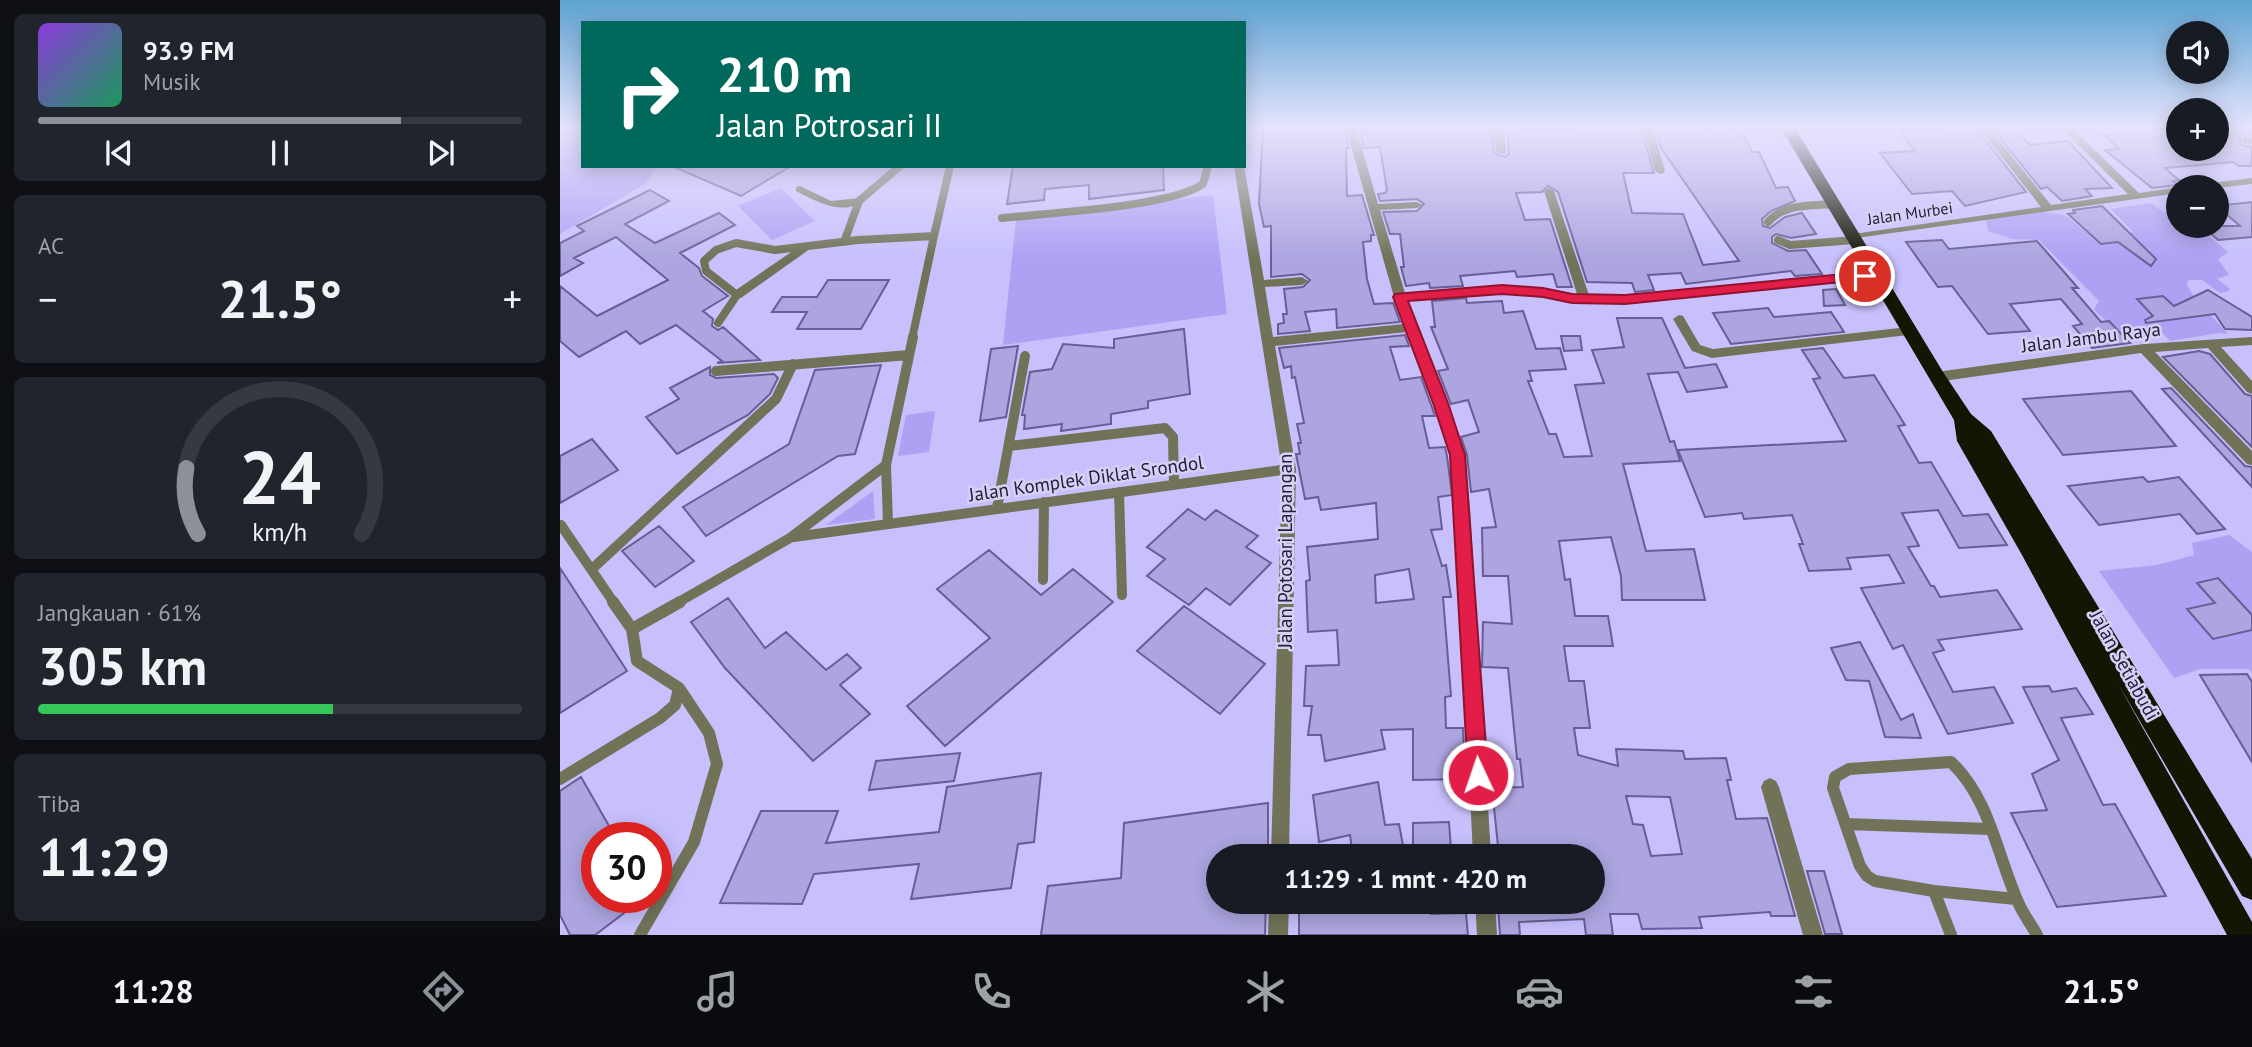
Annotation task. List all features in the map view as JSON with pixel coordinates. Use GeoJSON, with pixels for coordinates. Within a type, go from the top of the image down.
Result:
{"type":"FeatureCollection","features":[{"type":"Feature","properties":{"kind":"highway","name":"Jalan Setiabudi"},"geometry":{"type":"LineString","coordinates":[[1814,172],[1936,377],[1964,419],[1984,436],[2252,886]]}},
{"type":"Feature","properties":{"kind":"highway","name":"Jalan Setiabudi"},"geometry":{"type":"LineString","coordinates":[[1964,419],[1968,441],[2031,548],[2243,935]]}},
{"type":"Feature","properties":{"kind":"street","name":"Jalan Potosari Lapangan"},"geometry":{"type":"LineString","coordinates":[[1240,172],[1289,469],[1280,844]]}},
{"type":"Feature","properties":{"kind":"street"},"geometry":{"type":"LineString","coordinates":[[1363,172],[1400,297],[1458,455],[1481,844]]}},
{"type":"Feature","properties":{"kind":"street"},"geometry":{"type":"LineString","coordinates":[[2018,172],[2048,209]]}},
{"type":"Feature","properties":{"kind":"street"},"geometry":{"type":"LineString","coordinates":[[2110,172],[2134,195]]}},
{"type":"Feature","properties":{"kind":"street"},"geometry":{"type":"LineString","coordinates":[[2229,184],[2252,181]]}},
{"type":"Feature","properties":{"kind":"street"},"geometry":{"type":"LineString","coordinates":[[800,189],[829,204],[859,201]]}},
{"type":"Feature","properties":{"kind":"street"},"geometry":{"type":"LineString","coordinates":[[1549,191],[1584,299]]}},
{"type":"Feature","properties":{"kind":"street","name":"Jalan Murbei"},"geometry":{"type":"LineString","coordinates":[[1854,239],[2166,191]]}},
{"type":"Feature","properties":{"kind":"street"},"geometry":{"type":"LineString","coordinates":[[1373,207],[1417,205]]}},
{"type":"Feature","properties":{"kind":"street"},"geometry":{"type":"LineString","coordinates":[[737,295],[803,248]]}},
{"type":"Feature","properties":{"kind":"street"},"geometry":{"type":"LineString","coordinates":[[1400,297],[1502,289],[1584,299],[1625,300],[1875,275]]}},
{"type":"Feature","properties":{"kind":"street"},"geometry":{"type":"LineString","coordinates":[[1259,284],[1302,281]]}},
{"type":"Feature","properties":{"kind":"street"},"geometry":{"type":"LineString","coordinates":[[1679,318],[1696,348],[1712,354],[1908,331]]}},
{"type":"Feature","properties":{"kind":"street"},"geometry":{"type":"LineString","coordinates":[[1268,342],[1412,327]]}},
{"type":"Feature","properties":{"kind":"street","name":"Jalan Jambu Raya"},"geometry":{"type":"LineString","coordinates":[[1936,377],[2144,348],[2252,341]]}},
{"type":"Feature","properties":{"kind":"street"},"geometry":{"type":"LineString","coordinates":[[2210,343],[2252,389]]}},
{"type":"Feature","properties":{"kind":"street"},"geometry":{"type":"LineString","coordinates":[[2144,348],[2252,460]]}},
{"type":"Feature","properties":{"kind":"street"},"geometry":{"type":"LineString","coordinates":[[1770,788],[1813,935]]}},
{"type":"Feature","properties":{"kind":"street"},"geometry":{"type":"LineString","coordinates":[[1278,935],[1279,914]]}},
{"type":"Feature","properties":{"kind":"street"},"geometry":{"type":"LineString","coordinates":[[1486,914],[1487,935]]}},
{"type":"Feature","properties":{"kind":"lane"},"geometry":{"type":"LineString","coordinates":[[844,242],[859,201],[893,172]]}},
{"type":"Feature","properties":{"kind":"lane"},"geometry":{"type":"LineString","coordinates":[[888,523],[886,465],[949,172]]}},
{"type":"Feature","properties":{"kind":"lane"},"geometry":{"type":"LineString","coordinates":[[1002,218],[1157,199],[1189,192],[1200,187],[1206,180],[1207,172]]}},
{"type":"Feature","properties":{"kind":"lane"},"geometry":{"type":"LineString","coordinates":[[1768,222],[1773,214],[1781,210],[1834,204]]}},
{"type":"Feature","properties":{"kind":"lane"},"geometry":{"type":"LineString","coordinates":[[718,323],[737,295],[706,271],[704,261],[716,250],[736,243],[775,250],[934,236]]}},
{"type":"Feature","properties":{"kind":"lane"},"geometry":{"type":"LineString","coordinates":[[1778,240],[1790,245],[1854,239]]}},
{"type":"Feature","properties":{"kind":"lane"},"geometry":{"type":"LineString","coordinates":[[716,371],[909,355]]}},
{"type":"Feature","properties":{"kind":"lane"},"geometry":{"type":"LineString","coordinates":[[997,508],[1025,356]]}},
{"type":"Feature","properties":{"kind":"lane"},"geometry":{"type":"LineString","coordinates":[[592,569],[776,399],[793,365]]}},
{"type":"Feature","properties":{"kind":"lane"},"geometry":{"type":"LineString","coordinates":[[1009,446],[1165,428],[1173,437],[1174,484]]}},
{"type":"Feature","properties":{"kind":"lane","name":"Jalan Komplek Diklat Srondol"},"geometry":{"type":"LineString","coordinates":[[632,629],[790,538],[886,465]]}},
{"type":"Feature","properties":{"kind":"lane","name":"Jalan Komplek Diklat Srondol"},"geometry":{"type":"LineString","coordinates":[[790,538],[1289,469]]}},
{"type":"Feature","properties":{"kind":"lane"},"geometry":{"type":"LineString","coordinates":[[1119,492],[1122,595]]}},
{"type":"Feature","properties":{"kind":"lane"},"geometry":{"type":"LineString","coordinates":[[1043,580],[1044,502]]}},
{"type":"Feature","properties":{"kind":"lane"},"geometry":{"type":"LineString","coordinates":[[561,525],[632,629],[637,661],[680,688],[709,733],[717,764],[694,842],[640,935]]}},
{"type":"Feature","properties":{"kind":"lane"},"geometry":{"type":"LineString","coordinates":[[560,779],[660,718],[675,705],[680,688]]}},
{"type":"Feature","properties":{"kind":"lane"},"geometry":{"type":"LineString","coordinates":[[2016,899],[1934,891],[1875,881],[1867,876],[1860,866],[1833,788],[1835,777],[1849,769],[1951,762],[1971,789],[2003,858],[2016,899],[2037,935]]}},
{"type":"Feature","properties":{"kind":"lane"},"geometry":{"type":"LineString","coordinates":[[1846,824],[1990,830]]}},
{"type":"Feature","properties":{"kind":"lane"},"geometry":{"type":"LineString","coordinates":[[1934,891],[1951,935]]}},
{"type":"Feature","properties":{"kind":"shaded area"},"geometry":{"type":"Polygon","coordinates":[[[560,172],[654,172],[645,184],[560,234],[560,172]]]}},
{"type":"Feature","properties":{"kind":"shaded area"},"geometry":{"type":"Polygon","coordinates":[[[781,188],[815,221],[772,240],[738,206],[781,188]]]}},
{"type":"Feature","properties":{"kind":"shaded area"},"geometry":{"type":"Polygon","coordinates":[[[1213,195],[1227,314],[1003,345],[1016,219],[1213,195]]]}},
{"type":"Feature","properties":{"kind":"shaded area"},"geometry":{"type":"Polygon","coordinates":[[[2151,203],[2166,213],[2166,238],[2211,238],[2228,252],[2218,259],[2229,275],[2217,279],[2229,288],[2229,291],[2220,293],[2202,280],[2188,280],[2187,285],[2194,297],[2228,334],[2170,341],[2157,328],[2149,330],[2134,341],[2094,309],[2099,301],[2039,240],[2012,239],[1988,231],[1985,217],[2026,209],[2065,215],[2102,245],[2115,243],[2110,236],[2133,232],[2111,209],[2151,203]]]}},
{"type":"Feature","properties":{"kind":"shaded area"},"geometry":{"type":"Polygon","coordinates":[[[935,411],[929,452],[898,456],[906,415],[935,411]]]}},
{"type":"Feature","properties":{"kind":"shaded area"},"geometry":{"type":"Polygon","coordinates":[[[873,491],[875,519],[826,525],[873,491]]]}},
{"type":"Feature","properties":{"kind":"shaded area"},"geometry":{"type":"Polygon","coordinates":[[[2229,535],[2252,552],[2252,672],[2248,669],[2201,669],[2174,678],[2099,571],[2157,565],[2194,555],[2192,543],[2229,535]]]}},
{"type":"Feature","properties":{"kind":"building"},"geometry":{"type":"Polygon","coordinates":[[[685,172],[782,172],[741,196],[685,172]]]}},
{"type":"Feature","properties":{"kind":"building"},"geometry":{"type":"Polygon","coordinates":[[[1012,172],[1163,172],[1164,190],[1089,199],[1089,185],[1045,189],[1044,200],[1007,204],[1012,172]]]}},
{"type":"Feature","properties":{"kind":"building"},"geometry":{"type":"Polygon","coordinates":[[[1261,172],[1346,172],[1347,196],[1362,195],[1374,235],[1371,235],[1371,241],[1363,242],[1367,279],[1374,304],[1393,303],[1400,322],[1337,328],[1336,309],[1305,312],[1310,331],[1278,334],[1278,324],[1284,323],[1283,314],[1287,314],[1284,289],[1303,287],[1310,280],[1302,274],[1271,277],[1271,226],[1264,227],[1259,204],[1261,172]]]}},
{"type":"Feature","properties":{"kind":"building"},"geometry":{"type":"Polygon","coordinates":[[[1384,172],[1654,172],[1623,173],[1632,213],[1683,214],[1703,265],[1739,261],[1677,172],[1768,172],[1776,188],[1788,187],[1795,201],[1771,211],[1762,219],[1763,226],[1770,228],[1785,217],[1802,213],[1816,234],[1791,238],[1776,234],[1772,237],[1772,243],[1788,251],[1806,250],[1822,274],[1795,276],[1791,271],[1686,284],[1681,273],[1648,275],[1654,290],[1635,292],[1632,283],[1587,282],[1558,192],[1548,186],[1542,192],[1516,193],[1525,220],[1550,219],[1572,287],[1557,287],[1553,274],[1517,277],[1515,271],[1460,276],[1463,286],[1430,288],[1429,283],[1406,286],[1401,267],[1404,267],[1400,234],[1390,234],[1383,212],[1417,211],[1424,204],[1417,199],[1380,201],[1378,194],[1387,190],[1384,172]]]}},
{"type":"Feature","properties":{"kind":"building"},"geometry":{"type":"Polygon","coordinates":[[[1895,172],[2010,172],[2026,192],[1965,206],[1952,191],[1912,194],[1895,172]]]}},
{"type":"Feature","properties":{"kind":"building"},"geometry":{"type":"Polygon","coordinates":[[[2027,172],[2097,172],[2112,188],[2085,189],[2092,196],[2062,201],[2047,187],[2041,189],[2027,172]]]}},
{"type":"Feature","properties":{"kind":"building"},"geometry":{"type":"Polygon","coordinates":[[[2132,172],[2169,172],[2173,175],[2166,175],[2166,186],[2152,188],[2132,172]]]}},
{"type":"Feature","properties":{"kind":"building"},"geometry":{"type":"Polygon","coordinates":[[[650,190],[669,201],[625,224],[655,243],[719,213],[735,225],[680,253],[699,268],[702,276],[728,296],[703,311],[713,319],[712,326],[718,330],[723,327],[760,360],[717,363],[722,361],[676,325],[640,344],[626,331],[579,357],[560,341],[560,286],[597,316],[668,280],[616,237],[574,258],[583,263],[560,276],[560,243],[584,231],[577,226],[650,190]]]}},
{"type":"Feature","properties":{"kind":"building"},"geometry":{"type":"Polygon","coordinates":[[[2252,202],[2252,237],[2218,240],[2216,238],[2229,238],[2229,226],[2240,226],[2229,216],[2229,205],[2252,202]]]}},
{"type":"Feature","properties":{"kind":"building"},"geometry":{"type":"Polygon","coordinates":[[[2102,206],[2156,259],[2151,266],[2118,242],[2101,244],[2068,214],[2075,213],[2073,210],[2102,206]]]}},
{"type":"Feature","properties":{"kind":"building"},"geometry":{"type":"Polygon","coordinates":[[[1942,240],[1949,249],[2037,241],[2078,288],[2072,288],[2101,322],[2109,321],[2130,343],[2092,348],[2073,326],[2082,324],[2061,299],[2010,304],[2030,331],[1988,334],[1952,286],[1938,287],[1906,242],[1942,240]]]}},
{"type":"Feature","properties":{"kind":"building"},"geometry":{"type":"Polygon","coordinates":[[[828,280],[889,280],[861,329],[797,329],[807,312],[772,312],[782,297],[817,297],[828,280]]]}},
{"type":"Feature","properties":{"kind":"building"},"geometry":{"type":"Polygon","coordinates":[[[1836,289],[1845,305],[1824,306],[1823,290],[1836,289]]]}},
{"type":"Feature","properties":{"kind":"building"},"geometry":{"type":"Polygon","coordinates":[[[2208,290],[2252,317],[2252,330],[2225,329],[2215,314],[2146,323],[2145,320],[2153,316],[2137,299],[2163,296],[2174,306],[2208,290]]]}},
{"type":"Feature","properties":{"kind":"building"},"geometry":{"type":"Polygon","coordinates":[[[1466,298],[1467,303],[1502,301],[1504,313],[1523,311],[1536,349],[1560,348],[1566,369],[1529,371],[1532,381],[1528,381],[1549,434],[1556,434],[1564,457],[1592,456],[1575,385],[1604,383],[1592,350],[1624,347],[1617,318],[1662,318],[1685,368],[1716,364],[1727,387],[1687,392],[1678,372],[1648,374],[1670,442],[1674,441],[1680,461],[1623,464],[1646,551],[1694,549],[1705,600],[1622,600],[1621,576],[1611,537],[1559,541],[1565,580],[1570,579],[1575,616],[1608,616],[1613,646],[1564,646],[1569,681],[1584,681],[1590,728],[1574,728],[1578,755],[1618,766],[1616,749],[1683,751],[1685,759],[1726,758],[1731,780],[1727,780],[1736,819],[1767,818],[1795,916],[1771,916],[1770,912],[1699,917],[1702,928],[1642,929],[1638,914],[1610,914],[1613,935],[1586,935],[1584,919],[1519,922],[1520,935],[1500,935],[1499,914],[1605,914],[1605,844],[1498,844],[1492,788],[1523,787],[1520,759],[1517,759],[1508,668],[1482,667],[1483,622],[1512,624],[1508,576],[1483,576],[1482,528],[1496,527],[1489,489],[1471,492],[1467,455],[1461,437],[1479,432],[1468,400],[1451,404],[1438,371],[1448,369],[1431,327],[1435,327],[1432,301],[1466,298]],[[1626,796],[1633,824],[1643,825],[1651,856],[1682,854],[1670,797],[1626,796]]]}},
{"type":"Feature","properties":{"kind":"building"},"geometry":{"type":"Polygon","coordinates":[[[1768,308],[1774,317],[1831,312],[1844,332],[1731,344],[1713,313],[1768,308]]]}},
{"type":"Feature","properties":{"kind":"building"},"geometry":{"type":"Polygon","coordinates":[[[1184,329],[1190,394],[1148,401],[1148,408],[1111,414],[1111,424],[1061,431],[1062,424],[1024,429],[1025,415],[1022,415],[1030,372],[1052,369],[1063,344],[1114,348],[1114,339],[1184,329]]]}},
{"type":"Feature","properties":{"kind":"building"},"geometry":{"type":"Polygon","coordinates":[[[1405,335],[1409,346],[1390,347],[1400,380],[1421,377],[1435,416],[1422,416],[1429,448],[1445,447],[1447,456],[1452,495],[1438,497],[1442,529],[1431,530],[1442,566],[1446,565],[1451,597],[1443,597],[1451,696],[1445,697],[1446,728],[1463,728],[1465,779],[1413,780],[1413,729],[1381,730],[1385,749],[1325,761],[1321,735],[1308,735],[1312,706],[1304,706],[1306,666],[1339,665],[1337,630],[1308,632],[1306,581],[1310,580],[1307,547],[1378,539],[1376,503],[1321,510],[1318,497],[1305,499],[1296,454],[1300,454],[1298,443],[1301,443],[1297,424],[1304,423],[1295,377],[1292,378],[1291,366],[1284,368],[1279,348],[1405,335]],[[1409,569],[1375,575],[1376,603],[1414,599],[1409,569]]]}},
{"type":"Feature","properties":{"kind":"building"},"geometry":{"type":"Polygon","coordinates":[[[1561,336],[1580,336],[1582,350],[1564,351],[1561,336]]]}},
{"type":"Feature","properties":{"kind":"building"},"geometry":{"type":"Polygon","coordinates":[[[1018,346],[1006,417],[980,421],[991,349],[1018,346]]]}},
{"type":"Feature","properties":{"kind":"building"},"geometry":{"type":"Polygon","coordinates":[[[1823,348],[1844,378],[1874,375],[1905,425],[1898,426],[1919,463],[1931,462],[1963,516],[1988,514],[2007,545],[1959,548],[1938,510],[1902,513],[1919,546],[1908,547],[1940,597],[1997,590],[2022,629],[1938,640],[1944,650],[1933,653],[1953,692],[1994,687],[2013,723],[1948,734],[1903,645],[1893,649],[1861,588],[1904,583],[1889,555],[1847,558],[1851,569],[1809,571],[1799,544],[1803,544],[1792,515],[1744,519],[1742,513],[1705,517],[1678,450],[1846,441],[1813,379],[1820,378],[1802,350],[1823,348]]]}},
{"type":"Feature","properties":{"kind":"building"},"geometry":{"type":"Polygon","coordinates":[[[2199,351],[2210,354],[2245,394],[2252,396],[2252,447],[2163,357],[2199,351]]]}},
{"type":"Feature","properties":{"kind":"building"},"geometry":{"type":"Polygon","coordinates":[[[881,365],[855,454],[838,456],[706,536],[683,507],[789,444],[815,370],[881,365]]]}},
{"type":"Feature","properties":{"kind":"building"},"geometry":{"type":"Polygon","coordinates":[[[710,367],[710,375],[716,378],[774,374],[778,378],[770,394],[748,415],[677,454],[646,417],[679,399],[670,388],[710,367]]]}},
{"type":"Feature","properties":{"kind":"building"},"geometry":{"type":"Polygon","coordinates":[[[2171,388],[2245,466],[2252,467],[2252,487],[2162,389],[2171,388]]]}},
{"type":"Feature","properties":{"kind":"building"},"geometry":{"type":"Polygon","coordinates":[[[2131,391],[2176,446],[2063,455],[2023,399],[2131,391]]]}},
{"type":"Feature","properties":{"kind":"building"},"geometry":{"type":"Polygon","coordinates":[[[592,439],[618,470],[560,503],[560,456],[592,439]]]}},
{"type":"Feature","properties":{"kind":"building"},"geometry":{"type":"Polygon","coordinates":[[[2143,477],[2148,482],[2179,477],[2225,529],[2197,534],[2180,514],[2099,525],[2068,486],[2143,477]]]}},
{"type":"Feature","properties":{"kind":"building"},"geometry":{"type":"Polygon","coordinates":[[[1188,509],[1205,520],[1216,510],[1258,536],[1246,547],[1271,563],[1230,605],[1206,588],[1189,605],[1147,576],[1165,559],[1147,547],[1188,509]]]}},
{"type":"Feature","properties":{"kind":"building"},"geometry":{"type":"Polygon","coordinates":[[[659,526],[694,561],[655,587],[622,551],[659,526]]]}},
{"type":"Feature","properties":{"kind":"building"},"geometry":{"type":"Polygon","coordinates":[[[989,550],[1041,595],[1073,569],[1113,602],[945,746],[907,706],[990,638],[937,589],[989,550]]]}},
{"type":"Feature","properties":{"kind":"building"},"geometry":{"type":"Polygon","coordinates":[[[560,568],[627,671],[560,713],[560,568]]]}},
{"type":"Feature","properties":{"kind":"building"},"geometry":{"type":"Polygon","coordinates":[[[2218,578],[2252,615],[2252,630],[2213,639],[2187,609],[2215,603],[2197,583],[2218,578]]]}},
{"type":"Feature","properties":{"kind":"building"},"geometry":{"type":"Polygon","coordinates":[[[728,598],[765,648],[786,632],[826,670],[847,654],[861,668],[840,685],[870,714],[813,761],[725,668],[691,622],[728,598]]]}},
{"type":"Feature","properties":{"kind":"building"},"geometry":{"type":"Polygon","coordinates":[[[1184,606],[1265,664],[1220,714],[1137,651],[1184,606]]]}},
{"type":"Feature","properties":{"kind":"building"},"geometry":{"type":"Polygon","coordinates":[[[1860,642],[1901,720],[1913,714],[1921,738],[1885,737],[1869,681],[1846,680],[1831,648],[1860,642]]]}},
{"type":"Feature","properties":{"kind":"building"},"geometry":{"type":"Polygon","coordinates":[[[2247,674],[2252,682],[2252,762],[2200,675],[2247,674]]]}},
{"type":"Feature","properties":{"kind":"building"},"geometry":{"type":"Polygon","coordinates":[[[2049,686],[2052,692],[2076,688],[2093,714],[2061,718],[2103,805],[2115,804],[2166,896],[2057,907],[2011,813],[2047,810],[2032,774],[2059,760],[2023,687],[2049,686]]]}},
{"type":"Feature","properties":{"kind":"building"},"geometry":{"type":"Polygon","coordinates":[[[960,753],[954,781],[869,790],[876,761],[960,753]]]}},
{"type":"Feature","properties":{"kind":"building"},"geometry":{"type":"Polygon","coordinates":[[[1041,773],[1034,842],[1018,844],[1011,888],[911,899],[919,864],[814,874],[802,904],[720,903],[761,811],[838,811],[826,843],[939,832],[947,787],[1041,773]]]}},
{"type":"Feature","properties":{"kind":"building"},"geometry":{"type":"Polygon","coordinates":[[[581,777],[607,822],[581,822],[581,913],[624,913],[595,935],[570,935],[560,915],[560,791],[581,777]]]}},
{"type":"Feature","properties":{"kind":"building"},"geometry":{"type":"Polygon","coordinates":[[[1378,782],[1385,825],[1399,824],[1403,844],[1351,844],[1350,835],[1319,842],[1313,795],[1378,782]]]}},
{"type":"Feature","properties":{"kind":"building"},"geometry":{"type":"Polygon","coordinates":[[[1268,803],[1268,844],[1206,844],[1206,914],[1266,914],[1265,935],[1041,935],[1048,886],[1121,878],[1124,823],[1268,803]]]}},
{"type":"Feature","properties":{"kind":"building"},"geometry":{"type":"Polygon","coordinates":[[[1449,822],[1451,844],[1413,844],[1413,823],[1449,822]]]}},
{"type":"Feature","properties":{"kind":"building"},"geometry":{"type":"Polygon","coordinates":[[[1807,871],[1824,871],[1842,934],[1825,934],[1807,871]]]}},
{"type":"Feature","properties":{"kind":"building"},"geometry":{"type":"Polygon","coordinates":[[[1299,914],[1466,914],[1468,935],[1299,935],[1299,914]]]}},
{"type":"Feature","properties":{"kind":"route"},"geometry":{"type":"LineString","coordinates":[[1478,775],[1458,455],[1400,297],[1502,289],[1543,292],[1572,298],[1625,300],[1865,276]]}}]}
